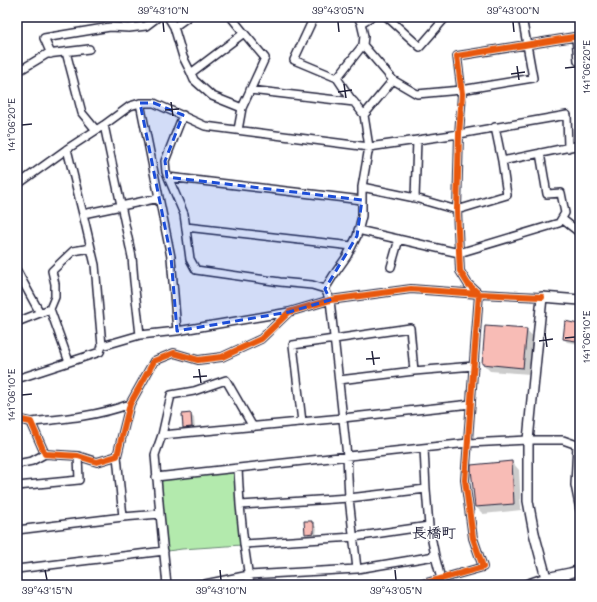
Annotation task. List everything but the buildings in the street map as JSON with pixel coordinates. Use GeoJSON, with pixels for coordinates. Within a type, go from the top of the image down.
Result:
{"type":"FeatureCollection","features":[{"type":"Feature","properties":{"kind":"street"},"geometry":{"type":"LineString","coordinates":[[52,54],[44,38],[110,27],[129,28],[146,26],[158,17]]}},
{"type":"Feature","properties":{"kind":"street"},"geometry":{"type":"LineString","coordinates":[[168,17],[174,27],[183,57],[194,80],[212,96],[242,108]]}},
{"type":"Feature","properties":{"kind":"street"},"geometry":{"type":"LineString","coordinates":[[174,27],[188,17]]}},
{"type":"Feature","properties":{"kind":"street"},"geometry":{"type":"LineString","coordinates":[[231,17],[265,58],[242,108],[238,130]]}},
{"type":"Feature","properties":{"kind":"street"},"geometry":{"type":"LineString","coordinates":[[314,17],[294,60],[337,78],[350,99],[364,115],[369,147],[362,187],[362,216],[357,236],[347,256],[325,289]]}},
{"type":"Feature","properties":{"kind":"street"},"geometry":{"type":"LineString","coordinates":[[337,78],[363,45],[364,36],[360,20],[371,17]]}},
{"type":"Feature","properties":{"kind":"street"},"geometry":{"type":"LineString","coordinates":[[387,17],[420,47],[446,17]]}},
{"type":"Feature","properties":{"kind":"street"},"geometry":{"type":"LineString","coordinates":[[363,45],[394,80],[417,94],[461,90],[533,78],[522,17]]}},
{"type":"Feature","properties":{"kind":"street"},"geometry":{"type":"LineString","coordinates":[[191,74],[244,33]]}},
{"type":"Feature","properties":{"kind":"street"},"geometry":{"type":"LineString","coordinates":[[479,294],[468,284],[460,272],[457,210],[458,134],[461,90],[457,56],[578,37],[578,60],[580,60]]}},
{"type":"Feature","properties":{"kind":"street"},"geometry":{"type":"LineString","coordinates":[[17,72],[47,54],[89,49]]}},
{"type":"Feature","properties":{"kind":"street"},"geometry":{"type":"LineString","coordinates":[[66,52],[82,113],[96,130]]}},
{"type":"Feature","properties":{"kind":"street"},"geometry":{"type":"LineString","coordinates":[[364,115],[394,80]]}},
{"type":"Feature","properties":{"kind":"street"},"geometry":{"type":"LineString","coordinates":[[250,90],[354,102]]}},
{"type":"Feature","properties":{"kind":"street"},"geometry":{"type":"LineString","coordinates":[[140,103],[171,257],[177,331]]}},
{"type":"Feature","properties":{"kind":"street"},"geometry":{"type":"LineString","coordinates":[[17,185],[130,106],[140,103],[154,103],[184,115],[205,126],[369,147],[458,134],[567,115],[568,148]]}},
{"type":"Feature","properties":{"kind":"street"},"geometry":{"type":"LineString","coordinates":[[184,115],[165,160],[166,172],[184,214],[190,259],[196,270],[312,285],[325,289],[330,300],[347,456],[357,569]]}},
{"type":"Feature","properties":{"kind":"street"},"geometry":{"type":"LineString","coordinates":[[104,125],[132,256],[140,335]]}},
{"type":"Feature","properties":{"kind":"street"},"geometry":{"type":"LineString","coordinates":[[362,187],[415,198],[457,210],[507,195],[495,127]]}},
{"type":"Feature","properties":{"kind":"street"},"geometry":{"type":"LineString","coordinates":[[415,198],[416,140]]}},
{"type":"Feature","properties":{"kind":"street"},"geometry":{"type":"LineString","coordinates":[[502,161],[580,145]]}},
{"type":"Feature","properties":{"kind":"street"},"geometry":{"type":"LineString","coordinates":[[17,378],[100,352],[102,346],[95,265],[67,149]]}},
{"type":"Feature","properties":{"kind":"street"},"geometry":{"type":"LineString","coordinates":[[358,230],[459,253],[559,223],[566,213],[561,192],[547,194],[540,153]]}},
{"type":"Feature","properties":{"kind":"street"},"geometry":{"type":"LineString","coordinates":[[168,177],[362,200]]}},
{"type":"Feature","properties":{"kind":"street"},"geometry":{"type":"LineString","coordinates":[[83,214],[160,198]]}},
{"type":"Feature","properties":{"kind":"street"},"geometry":{"type":"LineString","coordinates":[[562,219],[580,233]]}},
{"type":"Feature","properties":{"kind":"street"},"geometry":{"type":"LineString","coordinates":[[186,227],[352,246]]}},
{"type":"Feature","properties":{"kind":"street"},"geometry":{"type":"LineString","coordinates":[[391,267],[399,239]]}},
{"type":"Feature","properties":{"kind":"street"},"geometry":{"type":"LineString","coordinates":[[69,362],[50,309],[55,296],[55,284],[52,271],[73,251],[91,248]]}},
{"type":"Feature","properties":{"kind":"street"},"geometry":{"type":"LineString","coordinates":[[17,272],[40,313]]}},
{"type":"Feature","properties":{"kind":"street"},"geometry":{"type":"LineString","coordinates":[[102,346],[140,335],[177,331],[289,312],[330,300],[411,289],[479,294],[542,296],[580,300]]}},
{"type":"Feature","properties":{"kind":"street"},"geometry":{"type":"LineString","coordinates":[[419,585],[483,567],[473,538],[465,480],[479,294]]}},
{"type":"Feature","properties":{"kind":"street"},"geometry":{"type":"LineString","coordinates":[[542,296],[528,440],[528,502],[534,534],[547,582]]}},
{"type":"Feature","properties":{"kind":"street"},"geometry":{"type":"LineString","coordinates":[[17,322],[50,309]]}},
{"type":"Feature","properties":{"kind":"street"},"geometry":{"type":"LineString","coordinates":[[123,517],[117,456],[130,404],[154,361],[174,353],[198,360],[222,357],[261,339],[289,312]]}},
{"type":"Feature","properties":{"kind":"street"},"geometry":{"type":"LineString","coordinates":[[302,422],[293,345],[410,328],[414,371]]}},
{"type":"Feature","properties":{"kind":"street"},"geometry":{"type":"LineString","coordinates":[[339,380],[414,371],[474,366]]}},
{"type":"Feature","properties":{"kind":"street"},"geometry":{"type":"LineString","coordinates":[[167,585],[155,455],[162,435],[171,395],[194,391],[226,380],[253,427]]}},
{"type":"Feature","properties":{"kind":"street"},"geometry":{"type":"LineString","coordinates":[[17,419],[31,422],[80,417],[112,410],[130,404]]}},
{"type":"Feature","properties":{"kind":"street"},"geometry":{"type":"LineString","coordinates":[[162,435],[471,404]]}},
{"type":"Feature","properties":{"kind":"street"},"geometry":{"type":"LineString","coordinates":[[31,422],[45,454]]}},
{"type":"Feature","properties":{"kind":"street"},"geometry":{"type":"LineString","coordinates":[[156,477],[468,443],[563,440],[578,445],[575,485],[580,510]]}},
{"type":"Feature","properties":{"kind":"street"},"geometry":{"type":"LineString","coordinates":[[424,448],[429,526],[434,556],[441,578]]}},
{"type":"Feature","properties":{"kind":"street"},"geometry":{"type":"LineString","coordinates":[[17,464],[32,461],[45,454],[78,456],[97,462],[117,456]]}},
{"type":"Feature","properties":{"kind":"street"},"geometry":{"type":"LineString","coordinates":[[17,486],[79,480],[78,456]]}},
{"type":"Feature","properties":{"kind":"street"},"geometry":{"type":"LineString","coordinates":[[238,469],[244,544],[250,585]]}},
{"type":"Feature","properties":{"kind":"street"},"geometry":{"type":"LineString","coordinates":[[240,505],[350,498],[426,489]]}},
{"type":"Feature","properties":{"kind":"street"},"geometry":{"type":"LineString","coordinates":[[17,530],[160,514]]}},
{"type":"Feature","properties":{"kind":"street"},"geometry":{"type":"LineString","coordinates":[[244,544],[354,537],[429,526]]}},
{"type":"Feature","properties":{"kind":"street"},"geometry":{"type":"LineString","coordinates":[[17,569],[164,551]]}},
{"type":"Feature","properties":{"kind":"street"},"geometry":{"type":"LineString","coordinates":[[194,585],[249,575],[357,569],[434,556]]}},
{"type":"Feature","properties":{"kind":"street"},"geometry":{"type":"LineString","coordinates":[[526,585],[547,582],[580,570]]}},
{"type":"Feature","properties":{"kind":"highlighted area"},"geometry":{"type":"Polygon","coordinates":[[[140,103],[154,103],[183,115],[165,161],[167,177],[362,200],[357,236],[325,289],[330,300],[289,312],[177,331],[171,257],[140,103]]]}},
{"type":"Feature","properties":{"kind":"green space"},"geometry":{"type":"Polygon","coordinates":[[[231,471],[235,474],[242,545],[168,551],[160,484],[163,480],[231,471]]]}},
{"type":"Feature","properties":{"kind":"cycle path"},"geometry":{"type":"LineString","coordinates":[[419,585],[483,567],[473,538],[465,480],[479,294],[468,284],[460,271],[457,210],[459,134],[462,94],[457,56],[580,36]]}},
{"type":"Feature","properties":{"kind":"cycle path"},"geometry":{"type":"LineString","coordinates":[[17,419],[31,422],[45,454],[78,456],[97,462],[117,456],[130,404],[154,361],[174,353],[198,360],[222,357],[261,339],[289,312],[330,300],[411,289],[542,297]]}},
{"type":"Feature","properties":{"kind":"district","name":"長橋町"},"geometry":{"type":"Point","coordinates":[434,533]}}]}
